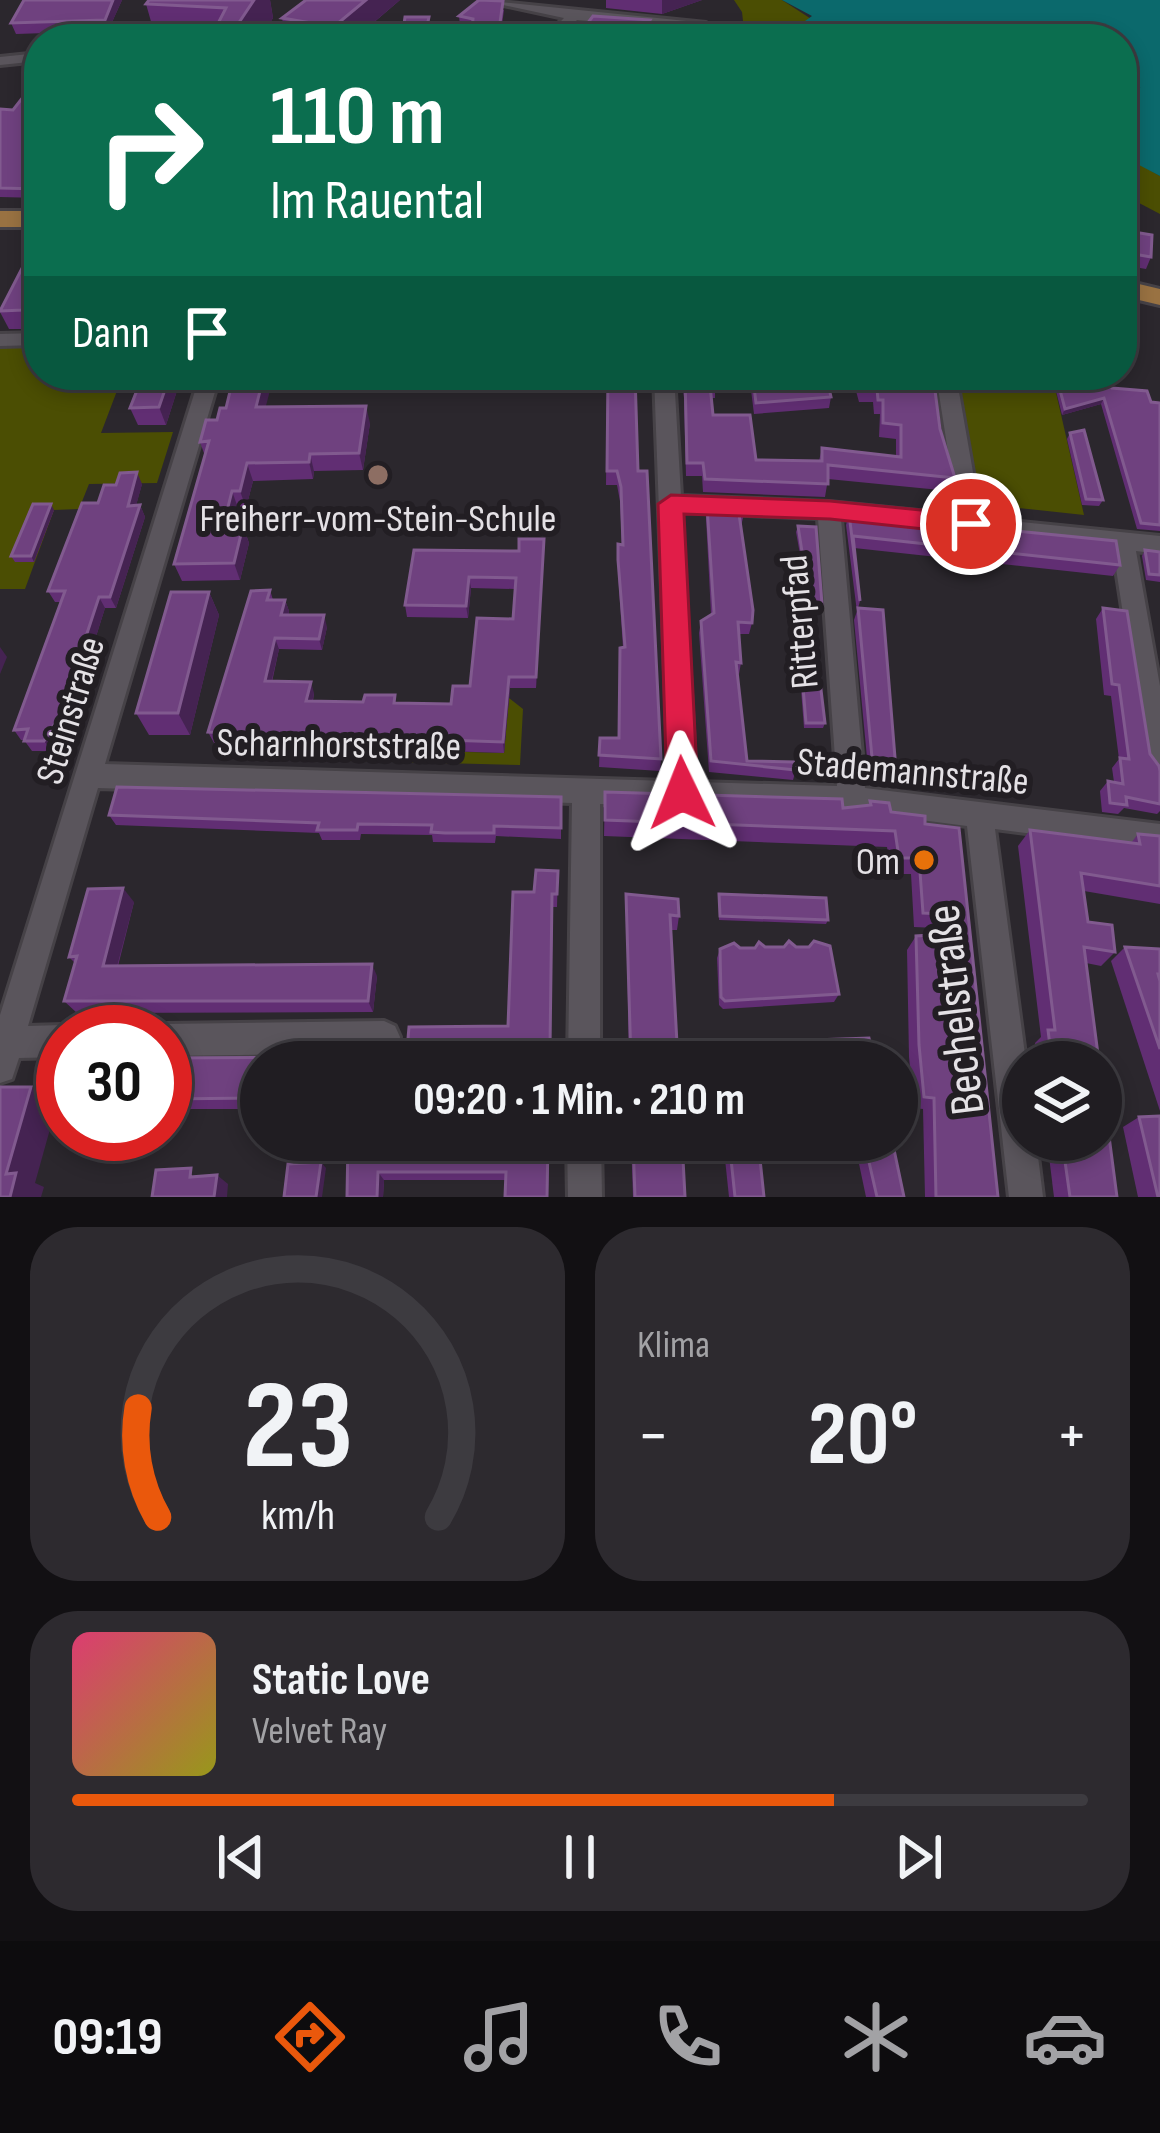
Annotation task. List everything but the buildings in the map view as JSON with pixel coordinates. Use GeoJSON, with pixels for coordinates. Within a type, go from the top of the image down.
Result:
{"type":"FeatureCollection","features":[{"type":"Feature","properties":{"kind":"street"},"geometry":{"type":"LineString","coordinates":[[488,0],[574,16],[670,24]]}},
{"type":"Feature","properties":{"kind":"street"},"geometry":{"type":"LineString","coordinates":[[565,24],[574,16]]}},
{"type":"Feature","properties":{"kind":"street","name":"Steinstraße"},"geometry":{"type":"LineString","coordinates":[[4,1055],[206,390]]}},
{"type":"Feature","properties":{"kind":"street"},"geometry":{"type":"LineString","coordinates":[[665,390],[682,793]]}},
{"type":"Feature","properties":{"kind":"street"},"geometry":{"type":"LineString","coordinates":[[943,390],[971,524]]}},
{"type":"Feature","properties":{"kind":"street"},"geometry":{"type":"LineString","coordinates":[[671,504],[830,510],[1160,545]]}},
{"type":"Feature","properties":{"kind":"street","name":"Ritterpfad"},"geometry":{"type":"LineString","coordinates":[[830,510],[852,799]]}},
{"type":"Feature","properties":{"kind":"street"},"geometry":{"type":"LineString","coordinates":[[1123,540],[1160,763]]}},
{"type":"Feature","properties":{"kind":"street","name":"Scharnhorststraße"},"geometry":{"type":"LineString","coordinates":[[90,776],[586,789]]}},
{"type":"Feature","properties":{"kind":"street"},"geometry":{"type":"LineString","coordinates":[[584,1041],[586,789]]}},
{"type":"Feature","properties":{"kind":"street","name":"Stademannstraße"},"geometry":{"type":"LineString","coordinates":[[586,789],[852,799],[1160,837]]}},
{"type":"Feature","properties":{"kind":"street","name":"Bechelstraße"},"geometry":{"type":"LineString","coordinates":[[979,812],[1025,1197]]}},
{"type":"Feature","properties":{"kind":"street"},"geometry":{"type":"LineString","coordinates":[[192,1040],[384,1037],[384,1041]]}},
{"type":"Feature","properties":{"kind":"street"},"geometry":{"type":"LineString","coordinates":[[4,1055],[36,1047]]}},
{"type":"Feature","properties":{"kind":"street"},"geometry":{"type":"LineString","coordinates":[[584,1161],[585,1197]]}},
{"type":"Feature","properties":{"kind":"shaded area"},"geometry":{"type":"Polygon","coordinates":[[[734,0],[782,0],[819,24],[743,24],[734,0]]]}},
{"type":"Feature","properties":{"kind":"shaded area"},"geometry":{"type":"Polygon","coordinates":[[[1137,165],[1160,176],[1160,214],[1137,202],[1137,165]]]}},
{"type":"Feature","properties":{"kind":"shaded area"},"geometry":{"type":"Polygon","coordinates":[[[24,343],[24,390],[117,390],[101,433],[173,432],[157,483],[89,484],[79,509],[54,510],[25,589],[0,589],[0,344],[24,343]]]}},
{"type":"Feature","properties":{"kind":"shaded area"},"geometry":{"type":"Polygon","coordinates":[[[954,390],[1055,390],[1084,515],[973,503],[954,390]]]}},
{"type":"Feature","properties":{"kind":"shaded area"},"geometry":{"type":"Polygon","coordinates":[[[509,698],[523,709],[520,765],[244,758],[247,746],[504,753],[509,698]]]}},
{"type":"Feature","properties":{"kind":"water"},"geometry":{"type":"Polygon","coordinates":[[[782,0],[1160,0],[1160,176],[1137,164],[1137,87],[1141,88],[1137,86],[1137,24],[805,21],[812,16],[782,0]]]}},
{"type":"Feature","properties":{"kind":"place","name":"Freiherr-vom-Stein-Schule"},"geometry":{"type":"Point","coordinates":[378,475]}},
{"type":"Feature","properties":{"kind":"place","name":"Om"},"geometry":{"type":"Point","coordinates":[924,860]}},
{"type":"Feature","properties":{"kind":"route"},"geometry":{"type":"LineString","coordinates":[[682,793],[671,504],[787,507],[971,524]]}}]}
